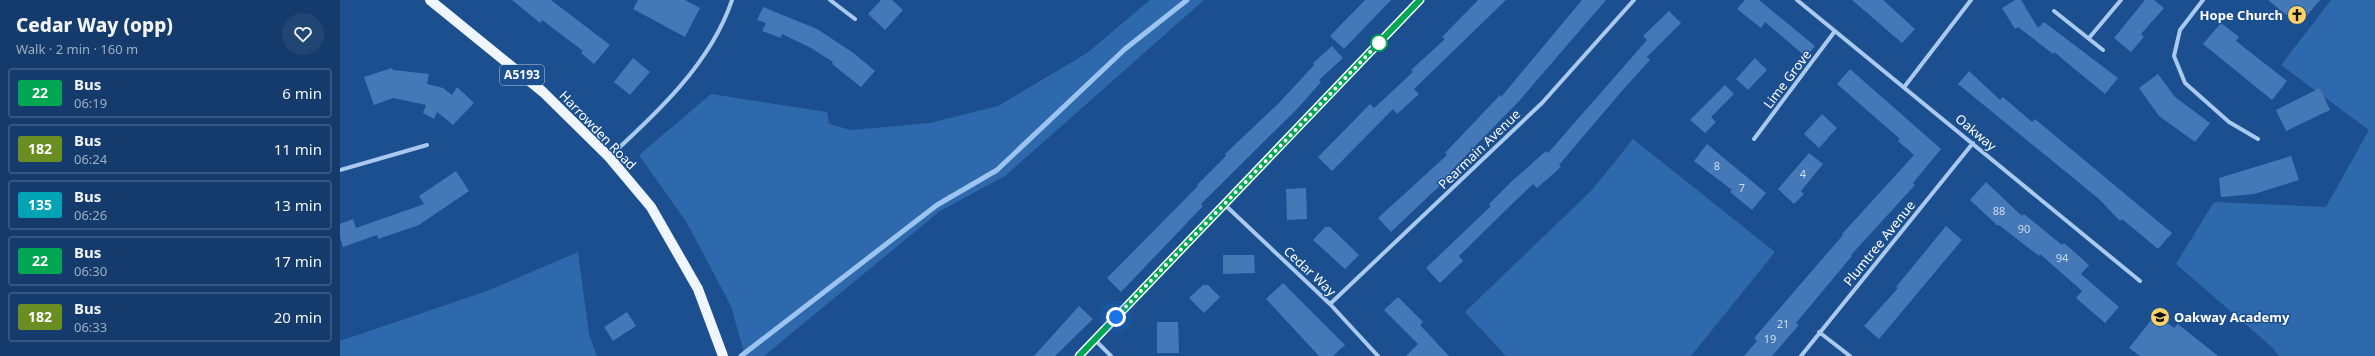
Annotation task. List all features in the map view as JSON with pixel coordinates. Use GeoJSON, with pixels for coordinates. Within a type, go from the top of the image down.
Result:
{"type":"FeatureCollection","features":[{"type":"Feature","properties":{"kind":"main road","name":"Harrowden Road"},"geometry":{"type":"LineString","coordinates":[[430,0],[543,92],[609,157],[651,207],[698,289],[723,356]]}},
{"type":"Feature","properties":{"kind":"street"},"geometry":{"type":"LineString","coordinates":[[609,157],[688,77],[712,43],[732,0]]}},
{"type":"Feature","properties":{"kind":"street"},"geometry":{"type":"LineString","coordinates":[[832,0],[855,18]]}},
{"type":"Feature","properties":{"kind":"street"},"geometry":{"type":"LineString","coordinates":[[1079,356],[1420,0]]}},
{"type":"Feature","properties":{"kind":"street","name":"Pearmain Avenue"},"geometry":{"type":"LineString","coordinates":[[1330,304],[1542,103],[1634,0]]}},
{"type":"Feature","properties":{"kind":"street","name":"Oakway"},"geometry":{"type":"LineString","coordinates":[[1797,0],[1905,86],[2140,281]]}},
{"type":"Feature","properties":{"kind":"street"},"geometry":{"type":"LineString","coordinates":[[1905,86],[1971,0]]}},
{"type":"Feature","properties":{"kind":"street"},"geometry":{"type":"LineString","coordinates":[[2089,38],[2121,0]]}},
{"type":"Feature","properties":{"kind":"street"},"geometry":{"type":"LineString","coordinates":[[2203,0],[2180,30],[2174,56],[2185,83],[2229,122],[2258,139]]}},
{"type":"Feature","properties":{"kind":"street"},"geometry":{"type":"LineString","coordinates":[[2054,11],[2103,50]]}},
{"type":"Feature","properties":{"kind":"street","name":"Lime Grove"},"geometry":{"type":"LineString","coordinates":[[1754,139],[1835,31]]}},
{"type":"Feature","properties":{"kind":"street","name":"Plumtree Avenue"},"geometry":{"type":"LineString","coordinates":[[1801,356],[1973,143]]}},
{"type":"Feature","properties":{"kind":"street"},"geometry":{"type":"LineString","coordinates":[[340,170],[427,144]]}},
{"type":"Feature","properties":{"kind":"street","name":"Cedar Way"},"geometry":{"type":"LineString","coordinates":[[1224,204],[1330,304],[1378,356]]}},
{"type":"Feature","properties":{"kind":"street"},"geometry":{"type":"LineString","coordinates":[[1819,332],[1850,356]]}},
{"type":"Feature","properties":{"kind":"street"},"geometry":{"type":"LineString","coordinates":[[1095,340],[1111,356]]}},
{"type":"Feature","properties":{"kind":"shaded area"},"geometry":{"type":"Polygon","coordinates":[[[1150,0],[1204,0],[1005,176],[940,211],[764,356],[745,356],[731,306],[687,223],[639,155],[711,94],[827,112],[829,124],[851,130],[930,123],[998,106],[1087,53],[1150,0]]]}},
{"type":"Feature","properties":{"kind":"shaded area"},"geometry":{"type":"Polygon","coordinates":[[[2331,0],[2375,0],[2375,356],[2279,356],[2273,348],[2176,264],[2214,202],[2326,207],[2369,130],[2281,65],[2331,0]]]}},
{"type":"Feature","properties":{"kind":"shaded area"},"geometry":{"type":"Polygon","coordinates":[[[1633,139],[1775,252],[1691,356],[1506,356],[1465,312],[1592,190],[1633,139]]]}},
{"type":"Feature","properties":{"kind":"shaded area"},"geometry":{"type":"Polygon","coordinates":[[[578,252],[589,334],[597,356],[340,356],[340,341],[487,291],[578,252]]]}},
{"type":"Feature","properties":{"kind":"building"},"geometry":{"type":"Polygon","coordinates":[[[512,0],[551,0],[610,45],[594,64],[581,53],[583,51],[542,20],[540,23],[512,0]]]}},
{"type":"Feature","properties":{"kind":"building"},"geometry":{"type":"Polygon","coordinates":[[[638,0],[685,0],[700,8],[685,37],[633,9],[638,0]]]}},
{"type":"Feature","properties":{"kind":"building"},"geometry":{"type":"Polygon","coordinates":[[[881,0],[892,0],[903,10],[885,30],[868,14],[881,0]]]}},
{"type":"Feature","properties":{"kind":"building"},"geometry":{"type":"Polygon","coordinates":[[[1365,0],[1391,0],[1344,49],[1330,36],[1365,0]]]}},
{"type":"Feature","properties":{"kind":"building"},"geometry":{"type":"Polygon","coordinates":[[[1478,0],[1506,0],[1414,89],[1419,94],[1397,114],[1393,109],[1332,171],[1318,157],[1370,104],[1374,108],[1413,72],[1411,70],[1445,39],[1442,37],[1478,0]]]}},
{"type":"Feature","properties":{"kind":"building"},"geometry":{"type":"Polygon","coordinates":[[[1582,0],[1606,0],[1520,100],[1451,171],[1453,173],[1391,232],[1378,218],[1447,155],[1445,153],[1500,95],[1501,97],[1582,0]]]}},
{"type":"Feature","properties":{"kind":"building"},"geometry":{"type":"Polygon","coordinates":[[[1745,0],[1759,0],[1815,46],[1806,57],[1765,22],[1761,28],[1737,9],[1745,0]]]}},
{"type":"Feature","properties":{"kind":"building"},"geometry":{"type":"Polygon","coordinates":[[[1852,0],[1883,0],[1915,29],[1902,43],[1852,0]]]}},
{"type":"Feature","properties":{"kind":"building"},"geometry":{"type":"Polygon","coordinates":[[[2015,0],[2021,0],[2038,28],[2044,22],[2118,78],[2105,94],[2054,52],[2053,54],[2018,27],[2015,29],[2002,8],[2015,0]]]}},
{"type":"Feature","properties":{"kind":"building"},"geometry":{"type":"Polygon","coordinates":[[[2145,0],[2154,0],[2164,8],[2141,34],[2144,37],[2131,52],[2114,38],[2145,0]]]}},
{"type":"Feature","properties":{"kind":"building","name":"Hope Church"},"geometry":{"type":"Polygon","coordinates":[[[2268,0],[2320,0],[2299,25],[2268,0]]]}},
{"type":"Feature","properties":{"kind":"building"},"geometry":{"type":"Polygon","coordinates":[[[763,7],[817,29],[855,54],[875,71],[861,87],[832,64],[833,62],[811,48],[782,34],[781,38],[762,31],[766,23],[757,20],[763,7]]]}},
{"type":"Feature","properties":{"kind":"building"},"geometry":{"type":"Polygon","coordinates":[[[1669,11],[1681,23],[1647,57],[1650,60],[1559,165],[1561,167],[1537,188],[1533,184],[1512,204],[1459,256],[1463,261],[1440,283],[1426,268],[1491,206],[1489,204],[1512,181],[1546,151],[1548,153],[1647,40],[1643,36],[1669,11]]]}},
{"type":"Feature","properties":{"kind":"building"},"geometry":{"type":"Polygon","coordinates":[[[2221,23],[2239,37],[2236,41],[2287,81],[2272,100],[2203,44],[2221,23]]]}},
{"type":"Feature","properties":{"kind":"building"},"geometry":{"type":"Polygon","coordinates":[[[1332,46],[1343,58],[1319,80],[1321,82],[1298,108],[1201,204],[1203,206],[1121,292],[1107,278],[1198,186],[1197,185],[1226,156],[1225,154],[1279,103],[1314,65],[1313,63],[1332,46]]]}},
{"type":"Feature","properties":{"kind":"building"},"geometry":{"type":"Polygon","coordinates":[[[633,58],[650,72],[630,95],[614,82],[633,58]]]}},
{"type":"Feature","properties":{"kind":"building"},"geometry":{"type":"Polygon","coordinates":[[[1755,58],[1767,70],[1748,90],[1736,79],[1755,58]]]}},
{"type":"Feature","properties":{"kind":"building"},"geometry":{"type":"Polygon","coordinates":[[[392,68],[393,70],[429,74],[427,84],[443,88],[452,95],[457,87],[474,103],[453,125],[437,112],[434,119],[423,113],[426,105],[393,98],[374,105],[364,77],[392,68]]]}},
{"type":"Feature","properties":{"kind":"building"},"geometry":{"type":"Polygon","coordinates":[[[1850,69],[1941,149],[1913,183],[1915,185],[1851,255],[1852,256],[1796,323],[1799,325],[1772,356],[1744,356],[1757,341],[1754,338],[1843,235],[1842,234],[1914,155],[1898,141],[1900,139],[1837,84],[1850,69]]]}},
{"type":"Feature","properties":{"kind":"building"},"geometry":{"type":"Polygon","coordinates":[[[1969,71],[2000,100],[2003,97],[2032,122],[2035,119],[2172,233],[2158,249],[2122,219],[2120,221],[2099,199],[1958,84],[1969,71]]]}},
{"type":"Feature","properties":{"kind":"building"},"geometry":{"type":"Polygon","coordinates":[[[2158,74],[2175,97],[2210,123],[2195,142],[2159,116],[2139,88],[2158,74]]]}},
{"type":"Feature","properties":{"kind":"building"},"geometry":{"type":"Polygon","coordinates":[[[1725,85],[1734,94],[1711,117],[1716,122],[1705,133],[1690,120],[1725,85]]]}},
{"type":"Feature","properties":{"kind":"building"},"geometry":{"type":"Polygon","coordinates":[[[2320,88],[2330,110],[2286,131],[2276,110],[2320,88]]]}},
{"type":"Feature","properties":{"kind":"building"},"geometry":{"type":"Polygon","coordinates":[[[1822,114],[1837,128],[1819,148],[1804,134],[1822,114]]]}},
{"type":"Feature","properties":{"kind":"building"},"geometry":{"type":"Polygon","coordinates":[[[1707,144],[1766,193],[1752,210],[1730,192],[1732,190],[1694,161],[1707,144]]]}},
{"type":"Feature","properties":{"kind":"building"},"geometry":{"type":"Polygon","coordinates":[[[1809,153],[1823,164],[1801,191],[1804,194],[1794,204],[1778,189],[1809,153]]]}},
{"type":"Feature","properties":{"kind":"building"},"geometry":{"type":"Polygon","coordinates":[[[2291,156],[2299,180],[2254,194],[2221,197],[2219,178],[2291,156]]]}},
{"type":"Feature","properties":{"kind":"building"},"geometry":{"type":"Polygon","coordinates":[[[456,171],[469,191],[419,225],[378,239],[377,235],[343,247],[340,237],[340,224],[353,219],[356,228],[424,204],[419,196],[456,171]]]}},
{"type":"Feature","properties":{"kind":"building"},"geometry":{"type":"Polygon","coordinates":[[[1986,182],[2022,216],[2024,214],[2062,245],[2064,243],[2089,265],[2081,274],[2119,307],[2105,323],[2076,298],[2082,291],[2040,254],[2039,256],[1999,225],[1998,226],[1970,200],[1986,182]]]}},
{"type":"Feature","properties":{"kind":"building"},"geometry":{"type":"Polygon","coordinates":[[[1306,188],[1307,219],[1287,220],[1286,189],[1306,188]]]}},
{"type":"Feature","properties":{"kind":"building"},"geometry":{"type":"Polygon","coordinates":[[[1946,226],[1962,240],[1879,339],[1864,326],[1898,288],[1896,287],[1946,226]]]}},
{"type":"Feature","properties":{"kind":"building"},"geometry":{"type":"Polygon","coordinates":[[[1325,227],[1330,227],[1359,255],[1345,269],[1313,240],[1325,227]]]}},
{"type":"Feature","properties":{"kind":"building"},"geometry":{"type":"Polygon","coordinates":[[[1223,255],[1254,255],[1255,273],[1223,274],[1223,255]]]}},
{"type":"Feature","properties":{"kind":"building"},"geometry":{"type":"Polygon","coordinates":[[[1283,283],[1345,345],[1333,356],[1319,356],[1266,299],[1283,283]]]}},
{"type":"Feature","properties":{"kind":"building"},"geometry":{"type":"Polygon","coordinates":[[[1203,285],[1208,285],[1220,297],[1204,313],[1189,298],[1203,285]]]}},
{"type":"Feature","properties":{"kind":"building"},"geometry":{"type":"Polygon","coordinates":[[[1398,297],[1423,322],[1420,325],[1449,356],[1406,356],[1418,344],[1384,310],[1398,297]]]}},
{"type":"Feature","properties":{"kind":"building"},"geometry":{"type":"Polygon","coordinates":[[[1079,306],[1093,319],[1055,356],[1034,356],[1079,306]]]}},
{"type":"Feature","properties":{"kind":"building"},"geometry":{"type":"Polygon","coordinates":[[[627,312],[636,326],[613,341],[604,327],[627,312]]]}},
{"type":"Feature","properties":{"kind":"building","name":"Oakway Academy"},"geometry":{"type":"Polygon","coordinates":[[[2156,314],[2174,328],[2178,324],[2218,356],[2140,356],[2129,348],[2156,314]]]}},
{"type":"Feature","properties":{"kind":"building"},"geometry":{"type":"Polygon","coordinates":[[[1157,322],[1178,322],[1179,353],[1157,353],[1157,322]]]}},
{"type":"Feature","properties":{"kind":"waterway"},"geometry":{"type":"LineString","coordinates":[[741,356],[937,205],[997,170],[1125,49],[1187,0]]}},
{"type":"Feature","properties":{"kind":"bus line","name":"22"},"geometry":{"type":"LineString","coordinates":[[1079,356],[1234,192],[1420,0]]}},
{"type":"Feature","properties":{"kind":"place","name":"Hope Church"},"geometry":{"type":"Point","coordinates":[2297,15]}},
{"type":"Feature","properties":{"kind":"place","name":"Oakway Academy"},"geometry":{"type":"Point","coordinates":[2160,317]}},
{"type":"Feature","properties":{"kind":"route"},"geometry":{"type":"LineString","coordinates":[[1116,317],[1234,192],[1379,43]]}}]}
